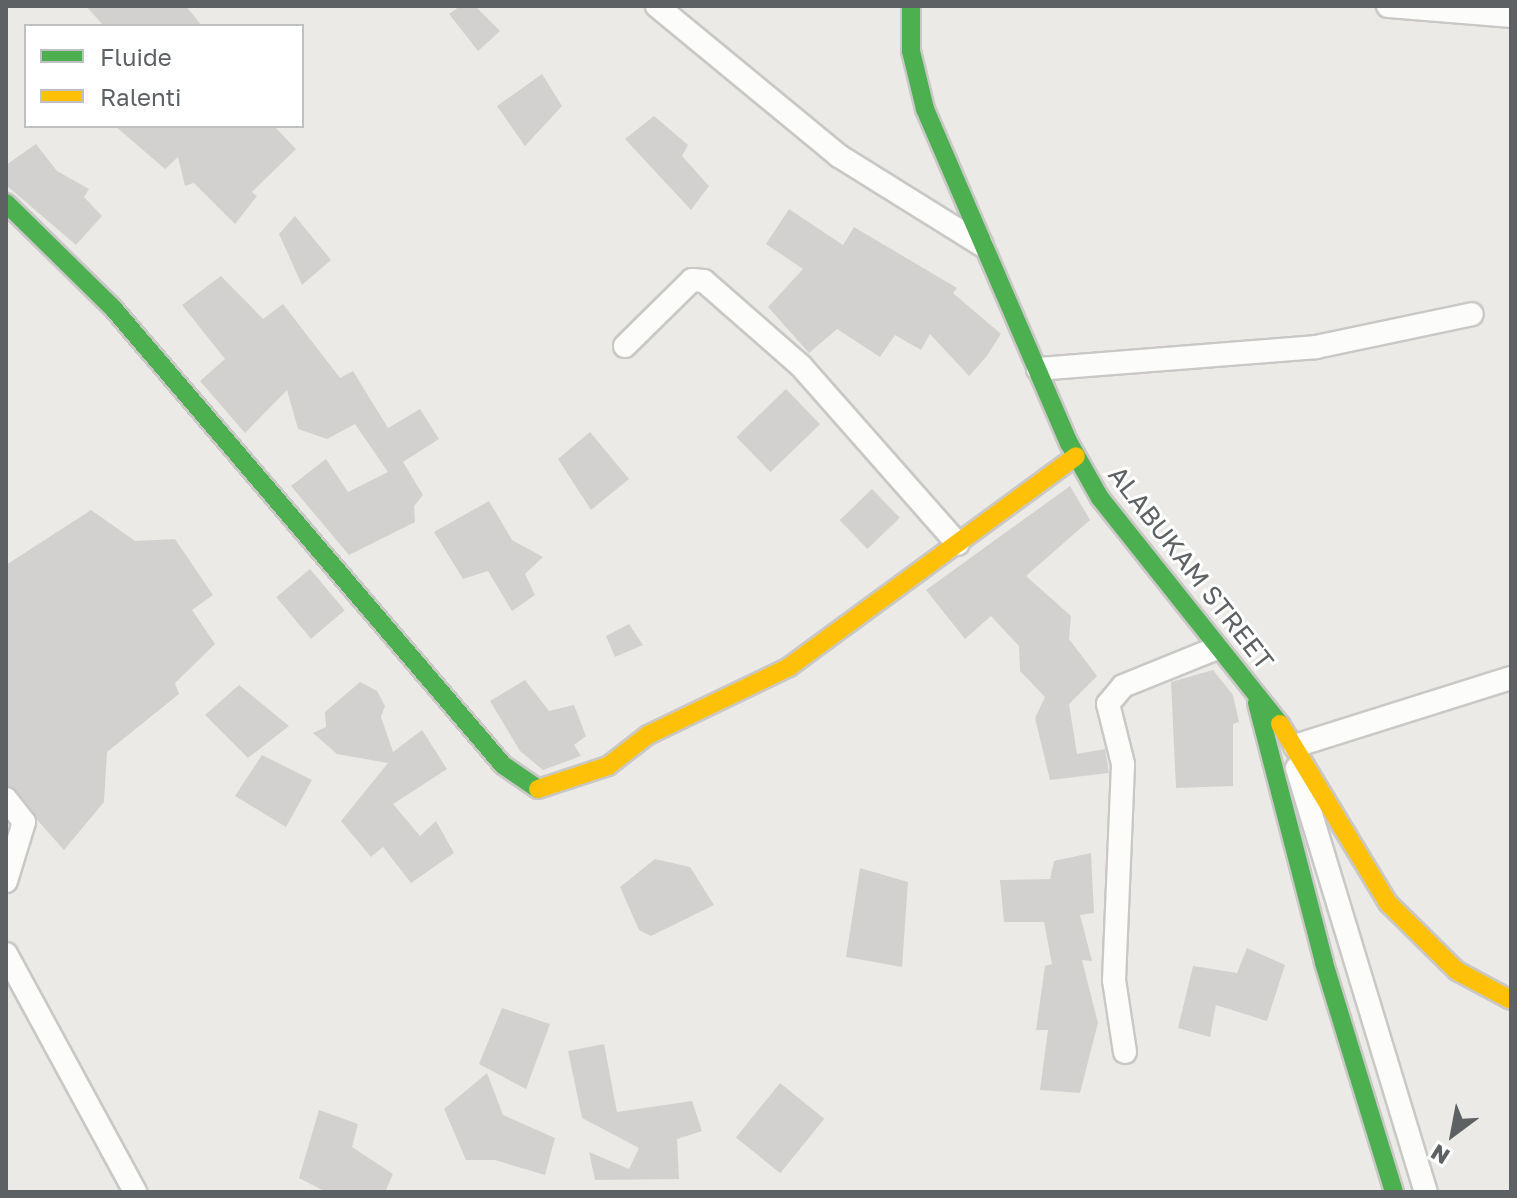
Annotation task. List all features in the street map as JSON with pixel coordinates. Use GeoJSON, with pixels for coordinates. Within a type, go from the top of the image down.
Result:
{"type":"FeatureCollection","features":[{"type":"Feature","properties":{"kind":"street"},"geometry":{"type":"LineString","coordinates":[[657,6],[839,156],[982,245]]}},
{"type":"Feature","properties":{"kind":"street","name":"ALABUKAM STREET"},"geometry":{"type":"LineString","coordinates":[[911,6],[911,51],[925,109],[1076,456],[1217,648],[1290,737],[1388,903],[1457,971],[1511,1000]]}},
{"type":"Feature","properties":{"kind":"street"},"geometry":{"type":"LineString","coordinates":[[1388,6],[1511,16]]}},
{"type":"Feature","properties":{"kind":"street"},"geometry":{"type":"LineString","coordinates":[[6,203],[112,307],[503,765],[540,791],[595,772],[648,735],[789,667],[1076,456]]}},
{"type":"Feature","properties":{"kind":"street"},"geometry":{"type":"LineString","coordinates":[[625,346],[692,280],[704,281],[801,366],[958,544]]}},
{"type":"Feature","properties":{"kind":"street"},"geometry":{"type":"LineString","coordinates":[[1038,369],[1316,347],[1472,314]]}},
{"type":"Feature","properties":{"kind":"street"},"geometry":{"type":"LineString","coordinates":[[1125,1052],[1114,980],[1123,764],[1108,704],[1123,686],[1217,648]]}},
{"type":"Feature","properties":{"kind":"street"},"geometry":{"type":"LineString","coordinates":[[1426,1192],[1290,737],[1511,678]]}},
{"type":"Feature","properties":{"kind":"street"},"geometry":{"type":"LineString","coordinates":[[1254,692],[1324,963],[1394,1192]]}},
{"type":"Feature","properties":{"kind":"street"},"geometry":{"type":"LineString","coordinates":[[6,799],[24,822],[6,881]]}},
{"type":"Feature","properties":{"kind":"street"},"geometry":{"type":"LineString","coordinates":[[6,954],[135,1192]]}},
{"type":"Feature","properties":{"kind":"building"},"geometry":{"type":"Polygon","coordinates":[[[86,6],[186,6],[200,24],[102,24],[86,6]]]}},
{"type":"Feature","properties":{"kind":"building"},"geometry":{"type":"Polygon","coordinates":[[[460,6],[475,6],[500,31],[478,51],[449,14],[460,6]]]}},
{"type":"Feature","properties":{"kind":"building"},"geometry":{"type":"Polygon","coordinates":[[[542,74],[562,106],[525,146],[497,106],[542,74]]]}},
{"type":"Feature","properties":{"kind":"building"},"geometry":{"type":"Polygon","coordinates":[[[654,116],[688,145],[682,156],[709,186],[691,210],[625,139],[654,116]]]}},
{"type":"Feature","properties":{"kind":"building"},"geometry":{"type":"Polygon","coordinates":[[[117,128],[276,128],[296,149],[252,192],[257,196],[235,224],[194,183],[185,186],[178,157],[165,169],[117,128]]]}},
{"type":"Feature","properties":{"kind":"building"},"geometry":{"type":"Polygon","coordinates":[[[36,144],[57,171],[89,189],[84,197],[102,216],[76,245],[6,185],[6,165],[36,144]]]}},
{"type":"Feature","properties":{"kind":"building"},"geometry":{"type":"Polygon","coordinates":[[[789,209],[843,245],[854,227],[957,288],[953,293],[1001,334],[986,357],[969,376],[930,334],[921,350],[895,335],[880,357],[837,329],[809,353],[768,307],[803,269],[766,244],[789,209]]]}},
{"type":"Feature","properties":{"kind":"building"},"geometry":{"type":"Polygon","coordinates":[[[295,216],[331,260],[302,285],[279,234],[295,216]]]}},
{"type":"Feature","properties":{"kind":"building"},"geometry":{"type":"Polygon","coordinates":[[[221,276],[263,319],[283,304],[340,378],[353,371],[388,428],[420,409],[439,439],[403,462],[423,495],[414,506],[415,522],[349,555],[291,486],[326,459],[348,492],[388,472],[355,424],[327,439],[298,429],[287,390],[245,433],[200,381],[225,359],[182,305],[221,276]]]}},
{"type":"Feature","properties":{"kind":"building"},"geometry":{"type":"Polygon","coordinates":[[[786,389],[820,424],[770,472],[736,437],[786,389]]]}},
{"type":"Feature","properties":{"kind":"building"},"geometry":{"type":"Polygon","coordinates":[[[590,432],[629,479],[591,510],[558,459],[590,432]]]}},
{"type":"Feature","properties":{"kind":"building"},"geometry":{"type":"Polygon","coordinates":[[[1070,486],[1090,520],[1026,576],[1071,616],[1069,639],[1097,676],[1069,704],[1077,754],[1105,749],[1109,773],[1050,780],[1035,718],[1045,697],[1020,671],[1019,646],[991,616],[965,639],[926,590],[1070,486]]]}},
{"type":"Feature","properties":{"kind":"building"},"geometry":{"type":"Polygon","coordinates":[[[872,489],[900,518],[867,549],[840,520],[872,489]]]}},
{"type":"Feature","properties":{"kind":"building"},"geometry":{"type":"Polygon","coordinates":[[[489,501],[512,540],[543,557],[525,574],[535,595],[512,611],[488,571],[463,579],[434,532],[489,501]]]}},
{"type":"Feature","properties":{"kind":"building"},"geometry":{"type":"Polygon","coordinates":[[[91,510],[135,541],[175,539],[213,595],[192,610],[215,644],[175,683],[179,694],[107,752],[104,802],[64,850],[6,785],[6,565],[91,510]]]}},
{"type":"Feature","properties":{"kind":"building"},"geometry":{"type":"Polygon","coordinates":[[[310,569],[345,610],[311,639],[276,597],[310,569]]]}},
{"type":"Feature","properties":{"kind":"building"},"geometry":{"type":"Polygon","coordinates":[[[629,624],[643,645],[615,657],[606,636],[629,624]]]}},
{"type":"Feature","properties":{"kind":"building"},"geometry":{"type":"Polygon","coordinates":[[[1213,670],[1233,695],[1239,722],[1233,724],[1233,786],[1176,788],[1171,682],[1213,670]]]}},
{"type":"Feature","properties":{"kind":"building"},"geometry":{"type":"Polygon","coordinates":[[[525,680],[549,711],[574,705],[586,736],[574,745],[581,756],[543,770],[520,751],[490,701],[525,680]]]}},
{"type":"Feature","properties":{"kind":"building"},"geometry":{"type":"Polygon","coordinates":[[[360,682],[377,691],[385,706],[381,717],[393,752],[422,730],[447,769],[393,804],[420,836],[436,821],[454,853],[411,883],[383,847],[371,857],[341,821],[388,763],[337,754],[313,733],[326,727],[325,712],[360,682]]]}},
{"type":"Feature","properties":{"kind":"building"},"geometry":{"type":"Polygon","coordinates":[[[239,685],[289,726],[248,758],[205,715],[239,685]]]}},
{"type":"Feature","properties":{"kind":"building"},"geometry":{"type":"Polygon","coordinates":[[[262,755],[312,780],[286,827],[235,796],[262,755]]]}},
{"type":"Feature","properties":{"kind":"building"},"geometry":{"type":"Polygon","coordinates":[[[1091,853],[1094,913],[1080,915],[1092,961],[1082,960],[1098,1023],[1080,1093],[1040,1090],[1048,1030],[1036,1030],[1045,966],[1052,964],[1044,922],[1004,922],[1000,880],[1050,879],[1054,861],[1091,853]]]}},
{"type":"Feature","properties":{"kind":"building"},"geometry":{"type":"Polygon","coordinates":[[[655,859],[690,867],[714,905],[651,936],[639,930],[620,887],[655,859]]]}},
{"type":"Feature","properties":{"kind":"building"},"geometry":{"type":"Polygon","coordinates":[[[860,868],[908,882],[902,967],[846,957],[860,868]]]}},
{"type":"Feature","properties":{"kind":"building"},"geometry":{"type":"Polygon","coordinates":[[[1247,948],[1285,965],[1267,1021],[1216,1005],[1210,1037],[1178,1028],[1193,966],[1237,973],[1247,948]]]}},
{"type":"Feature","properties":{"kind":"building"},"geometry":{"type":"Polygon","coordinates":[[[502,1008],[550,1024],[526,1089],[479,1064],[502,1008]]]}},
{"type":"Feature","properties":{"kind":"building"},"geometry":{"type":"Polygon","coordinates":[[[604,1044],[617,1112],[692,1101],[702,1131],[677,1139],[679,1179],[595,1180],[589,1152],[629,1169],[639,1148],[582,1118],[568,1051],[604,1044]]]}},
{"type":"Feature","properties":{"kind":"building"},"geometry":{"type":"Polygon","coordinates":[[[487,1073],[503,1115],[555,1138],[545,1175],[495,1160],[466,1160],[444,1109],[487,1073]]]}},
{"type":"Feature","properties":{"kind":"building"},"geometry":{"type":"Polygon","coordinates":[[[780,1083],[824,1119],[780,1173],[736,1137],[780,1083]]]}},
{"type":"Feature","properties":{"kind":"building"},"geometry":{"type":"Polygon","coordinates":[[[319,1110],[358,1124],[352,1147],[393,1174],[385,1192],[326,1192],[299,1178],[319,1110]]]}},
{"type":"Feature","properties":{"kind":"traffic: fast"},"geometry":{"type":"LineString","coordinates":[[911,6],[911,51],[925,109],[1069,443],[1100,498],[1280,724]]}},
{"type":"Feature","properties":{"kind":"traffic: fast"},"geometry":{"type":"LineString","coordinates":[[6,203],[112,307],[503,765],[538,789]]}},
{"type":"Feature","properties":{"kind":"traffic: fast"},"geometry":{"type":"LineString","coordinates":[[1257,703],[1324,963],[1394,1192]]}},
{"type":"Feature","properties":{"kind":"traffic: slow"},"geometry":{"type":"LineString","coordinates":[[538,789],[608,766],[648,735],[789,667],[1076,456]]}},
{"type":"Feature","properties":{"kind":"traffic: slow"},"geometry":{"type":"LineString","coordinates":[[1280,724],[1388,903],[1457,971],[1511,1000]]}}]}
